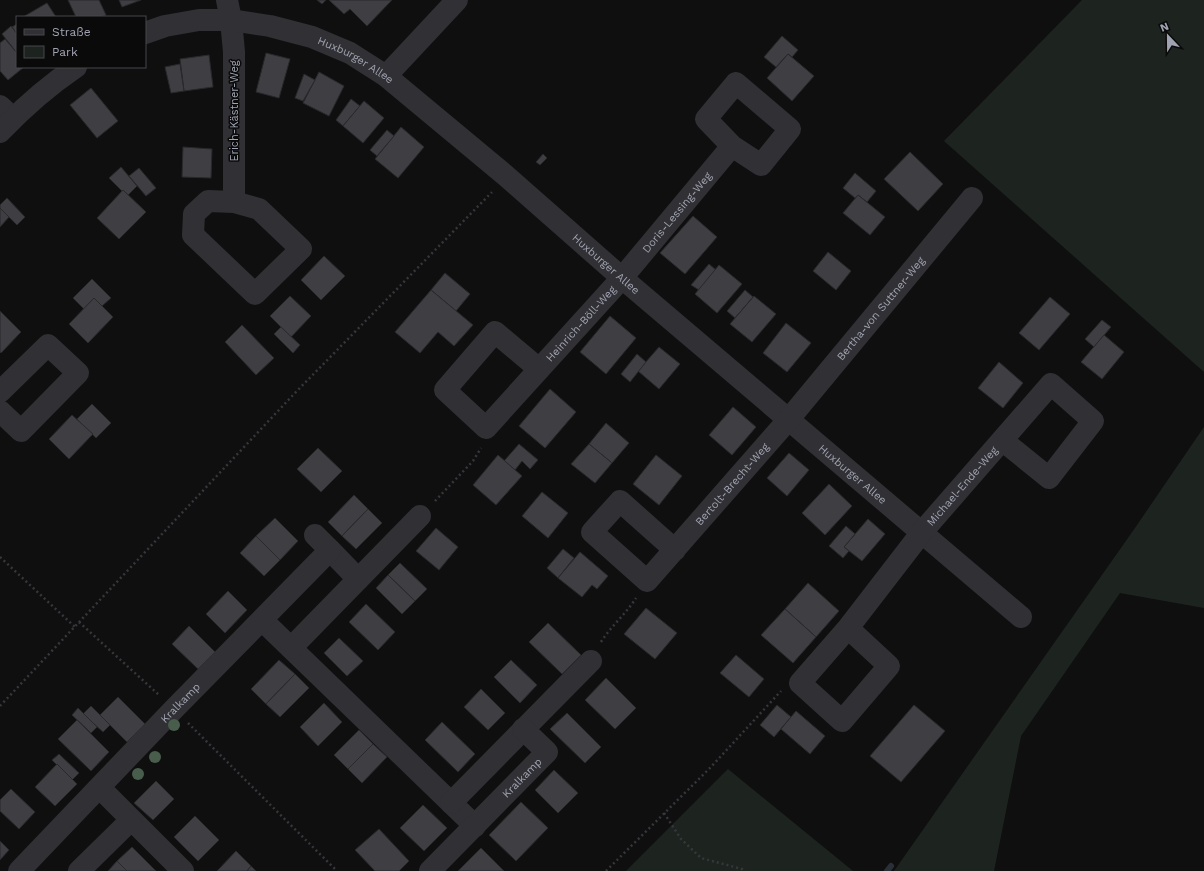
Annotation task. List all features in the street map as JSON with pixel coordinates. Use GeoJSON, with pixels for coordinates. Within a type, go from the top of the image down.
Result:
{"type":"FeatureCollection","features":[{"type":"Feature","properties":{"kind":"street"},"geometry":{"type":"LineString","coordinates":[[386,76],[457,0]]}},
{"type":"Feature","properties":{"kind":"street","name":"Huxburger Allee"},"geometry":{"type":"LineString","coordinates":[[146,34],[165,26],[199,20],[229,10],[270,26],[312,37],[350,53],[386,76],[507,177],[622,278],[1021,617]]}},
{"type":"Feature","properties":{"kind":"street","name":"Erich-Kästner-Weg"},"geometry":{"type":"LineString","coordinates":[[229,10],[234,52],[234,202]]}},
{"type":"Feature","properties":{"kind":"street"},"geometry":{"type":"LineString","coordinates":[[4,119],[75,68]]}},
{"type":"Feature","properties":{"kind":"street","name":"Doris-Lessing-Weg"},"geometry":{"type":"LineString","coordinates":[[622,278],[732,146]]}},
{"type":"Feature","properties":{"kind":"street","name":"Bertha-von Suttner-Weg"},"geometry":{"type":"LineString","coordinates":[[789,419],[972,198]]}},
{"type":"Feature","properties":{"kind":"street"},"geometry":{"type":"LineString","coordinates":[[208,201],[234,202],[259,209],[300,249],[255,294],[193,235],[194,214],[208,201]]}},
{"type":"Feature","properties":{"kind":"street","name":"Heinrich-Böll-Weg"},"geometry":{"type":"LineString","coordinates":[[539,369],[495,332],[445,390],[486,428],[622,278]]}},
{"type":"Feature","properties":{"kind":"street"},"geometry":{"type":"LineString","coordinates":[[0,392],[48,345],[78,373],[21,430],[0,411]]}},
{"type":"Feature","properties":{"kind":"street","name":"Bertolt-Brecht-Weg"},"geometry":{"type":"LineString","coordinates":[[648,581],[789,419]]}},
{"type":"Feature","properties":{"kind":"street","name":"Michael-Ende-Weg"},"geometry":{"type":"LineString","coordinates":[[800,683],[848,628],[922,532],[1002,440]]}},
{"type":"Feature","properties":{"kind":"street"},"geometry":{"type":"LineString","coordinates":[[648,581],[592,532],[620,501],[675,550]]}},
{"type":"Feature","properties":{"kind":"street"},"geometry":{"type":"LineString","coordinates":[[291,648],[420,516]]}},
{"type":"Feature","properties":{"kind":"street"},"geometry":{"type":"LineString","coordinates":[[314,535],[358,579]]}},
{"type":"Feature","properties":{"kind":"street","name":"Kralkamp"},"geometry":{"type":"LineString","coordinates":[[19,871],[174,709],[330,550]]}},
{"type":"Feature","properties":{"kind":"street"},"geometry":{"type":"LineString","coordinates":[[262,620],[475,826]]}},
{"type":"Feature","properties":{"kind":"street"},"geometry":{"type":"LineString","coordinates":[[800,683],[842,720],[889,666],[848,628]]}},
{"type":"Feature","properties":{"kind":"street"},"geometry":{"type":"LineString","coordinates":[[451,803],[591,661]]}},
{"type":"Feature","properties":{"kind":"street","name":"Kralkamp"},"geometry":{"type":"LineString","coordinates":[[430,871],[547,752],[523,730]]}},
{"type":"Feature","properties":{"kind":"street"},"geometry":{"type":"LineString","coordinates":[[100,788],[183,871]]}},
{"type":"Feature","properties":{"kind":"street"},"geometry":{"type":"LineString","coordinates":[[79,871],[131,820]]}},
{"type":"Feature","properties":{"kind":"path"},"geometry":{"type":"LineString","coordinates":[[0,706],[289,400],[507,177]]}},
{"type":"Feature","properties":{"kind":"path"},"geometry":{"type":"LineString","coordinates":[[420,516],[473,461],[484,442],[486,428]]}},
{"type":"Feature","properties":{"kind":"path"},"geometry":{"type":"LineString","coordinates":[[0,557],[75,627]]}},
{"type":"Feature","properties":{"kind":"path"},"geometry":{"type":"LineString","coordinates":[[591,661],[608,630],[632,605],[648,581]]}},
{"type":"Feature","properties":{"kind":"path"},"geometry":{"type":"LineString","coordinates":[[79,622],[174,709],[337,871]]}},
{"type":"Feature","properties":{"kind":"path"},"geometry":{"type":"LineString","coordinates":[[606,871],[710,768],[783,688],[800,683]]}},
{"type":"Feature","properties":{"kind":"path"},"geometry":{"type":"LineString","coordinates":[[664,813],[681,839],[701,858],[742,869],[744,871]]}},
{"type":"Feature","properties":{"kind":"green space"},"geometry":{"type":"Polygon","coordinates":[[[1082,0],[1204,0],[1204,372],[944,141],[1082,0]]]}},
{"type":"Feature","properties":{"kind":"green space"},"geometry":{"type":"Polygon","coordinates":[[[1204,427],[1204,608],[1120,593],[1021,736],[994,871],[894,871],[1135,528],[1204,427]]]}},
{"type":"Feature","properties":{"kind":"green space"},"geometry":{"type":"Polygon","coordinates":[[[728,769],[853,871],[626,871],[728,769]]]}},
{"type":"Feature","properties":{"kind":"building"},"geometry":{"type":"Polygon","coordinates":[[[68,0],[99,0],[106,15],[104,16],[76,16],[68,0]]]}},
{"type":"Feature","properties":{"kind":"building"},"geometry":{"type":"Polygon","coordinates":[[[119,0],[141,0],[122,7],[119,0]]]}},
{"type":"Feature","properties":{"kind":"building"},"geometry":{"type":"Polygon","coordinates":[[[317,0],[326,0],[322,4],[317,0]]]}},
{"type":"Feature","properties":{"kind":"building"},"geometry":{"type":"Polygon","coordinates":[[[329,0],[392,0],[367,26],[350,9],[344,14],[329,0]]]}},
{"type":"Feature","properties":{"kind":"building"},"geometry":{"type":"Polygon","coordinates":[[[47,3],[55,16],[25,16],[47,3]]]}},
{"type":"Feature","properties":{"kind":"building"},"geometry":{"type":"Polygon","coordinates":[[[16,25],[16,33],[12,27],[16,25]]]}},
{"type":"Feature","properties":{"kind":"building"},"geometry":{"type":"Polygon","coordinates":[[[11,26],[16,33],[16,52],[2,34],[11,26]]]}},
{"type":"Feature","properties":{"kind":"building"},"geometry":{"type":"Polygon","coordinates":[[[782,36],[798,50],[792,57],[788,54],[776,67],[764,57],[782,36]]]}},
{"type":"Feature","properties":{"kind":"building"},"geometry":{"type":"Polygon","coordinates":[[[5,39],[16,52],[16,68],[23,68],[8,80],[0,71],[0,43],[5,39]]]}},
{"type":"Feature","properties":{"kind":"building"},"geometry":{"type":"Polygon","coordinates":[[[266,53],[290,59],[279,98],[256,92],[266,53]]]}},
{"type":"Feature","properties":{"kind":"building"},"geometry":{"type":"Polygon","coordinates":[[[788,54],[814,76],[792,101],[767,78],[788,54]]]}},
{"type":"Feature","properties":{"kind":"building"},"geometry":{"type":"Polygon","coordinates":[[[209,55],[213,87],[184,91],[180,59],[209,55]]]}},
{"type":"Feature","properties":{"kind":"building"},"geometry":{"type":"Polygon","coordinates":[[[180,64],[184,91],[171,93],[165,67],[180,64]]]}},
{"type":"Feature","properties":{"kind":"building"},"geometry":{"type":"Polygon","coordinates":[[[319,72],[344,86],[329,116],[303,103],[319,72]]]}},
{"type":"Feature","properties":{"kind":"building"},"geometry":{"type":"Polygon","coordinates":[[[304,74],[315,80],[303,101],[295,98],[304,74]]]}},
{"type":"Feature","properties":{"kind":"building"},"geometry":{"type":"Polygon","coordinates":[[[91,88],[118,121],[97,138],[70,105],[91,88]]]}},
{"type":"Feature","properties":{"kind":"building"},"geometry":{"type":"Polygon","coordinates":[[[351,99],[360,106],[343,126],[336,120],[351,99]]]}},
{"type":"Feature","properties":{"kind":"building"},"geometry":{"type":"Polygon","coordinates":[[[364,101],[384,118],[363,143],[343,126],[364,101]]]}},
{"type":"Feature","properties":{"kind":"building"},"geometry":{"type":"Polygon","coordinates":[[[401,127],[424,147],[398,178],[375,159],[401,127]]]}},
{"type":"Feature","properties":{"kind":"building"},"geometry":{"type":"Polygon","coordinates":[[[387,130],[394,136],[377,156],[370,150],[387,130]]]}},
{"type":"Feature","properties":{"kind":"building"},"geometry":{"type":"Polygon","coordinates":[[[183,147],[212,149],[211,178],[182,177],[183,147]]]}},
{"type":"Feature","properties":{"kind":"building"},"geometry":{"type":"Polygon","coordinates":[[[910,152],[943,184],[918,211],[884,179],[910,152]]]}},
{"type":"Feature","properties":{"kind":"building"},"geometry":{"type":"Polygon","coordinates":[[[543,154],[547,158],[540,165],[536,162],[543,154]]]}},
{"type":"Feature","properties":{"kind":"building"},"geometry":{"type":"Polygon","coordinates":[[[121,167],[137,186],[128,195],[109,178],[121,167]]]}},
{"type":"Feature","properties":{"kind":"building"},"geometry":{"type":"Polygon","coordinates":[[[139,168],[156,188],[146,196],[129,176],[139,168]]]}},
{"type":"Feature","properties":{"kind":"building"},"geometry":{"type":"Polygon","coordinates":[[[855,173],[876,191],[867,202],[858,195],[855,198],[843,188],[855,173]]]}},
{"type":"Feature","properties":{"kind":"building"},"geometry":{"type":"Polygon","coordinates":[[[123,190],[146,212],[119,239],[97,218],[123,190]]]}},
{"type":"Feature","properties":{"kind":"building"},"geometry":{"type":"Polygon","coordinates":[[[858,195],[885,217],[870,235],[843,213],[858,195]]]}},
{"type":"Feature","properties":{"kind":"building"},"geometry":{"type":"Polygon","coordinates":[[[7,198],[25,217],[17,225],[0,208],[0,205],[7,198]]]}},
{"type":"Feature","properties":{"kind":"building"},"geometry":{"type":"Polygon","coordinates":[[[0,208],[9,217],[0,227],[0,208]]]}},
{"type":"Feature","properties":{"kind":"building"},"geometry":{"type":"Polygon","coordinates":[[[693,216],[717,237],[685,274],[660,253],[693,216]]]}},
{"type":"Feature","properties":{"kind":"building"},"geometry":{"type":"Polygon","coordinates":[[[828,252],[851,271],[836,290],[813,271],[828,252]]]}},
{"type":"Feature","properties":{"kind":"building"},"geometry":{"type":"Polygon","coordinates":[[[324,256],[345,276],[321,300],[301,280],[324,256]]]}},
{"type":"Feature","properties":{"kind":"building"},"geometry":{"type":"Polygon","coordinates":[[[709,264],[716,270],[699,290],[691,285],[709,264]]]}},
{"type":"Feature","properties":{"kind":"building"},"geometry":{"type":"Polygon","coordinates":[[[719,265],[742,284],[717,313],[695,294],[719,265]]]}},
{"type":"Feature","properties":{"kind":"building"},"geometry":{"type":"Polygon","coordinates":[[[445,273],[470,294],[456,311],[431,290],[445,273]]]}},
{"type":"Feature","properties":{"kind":"building"},"geometry":{"type":"Polygon","coordinates":[[[92,279],[111,298],[102,306],[94,298],[84,309],[73,298],[92,279]]]}},
{"type":"Feature","properties":{"kind":"building"},"geometry":{"type":"Polygon","coordinates":[[[431,290],[473,325],[454,346],[438,332],[420,353],[395,332],[431,290]]]}},
{"type":"Feature","properties":{"kind":"building"},"geometry":{"type":"Polygon","coordinates":[[[745,290],[753,297],[735,318],[727,311],[745,290]]]}},
{"type":"Feature","properties":{"kind":"building"},"geometry":{"type":"Polygon","coordinates":[[[290,296],[311,316],[291,337],[270,316],[290,296]]]}},
{"type":"Feature","properties":{"kind":"building"},"geometry":{"type":"Polygon","coordinates":[[[754,296],[776,314],[752,342],[730,324],[754,296]]]}},
{"type":"Feature","properties":{"kind":"building"},"geometry":{"type":"Polygon","coordinates":[[[1050,297],[1070,314],[1039,350],[1019,333],[1050,297]]]}},
{"type":"Feature","properties":{"kind":"building"},"geometry":{"type":"Polygon","coordinates":[[[94,298],[113,317],[88,343],[69,324],[94,298]]]}},
{"type":"Feature","properties":{"kind":"building"},"geometry":{"type":"Polygon","coordinates":[[[0,311],[21,332],[1,353],[0,352],[0,311]]]}},
{"type":"Feature","properties":{"kind":"building"},"geometry":{"type":"Polygon","coordinates":[[[610,316],[636,338],[606,374],[580,352],[610,316]]]}},
{"type":"Feature","properties":{"kind":"building"},"geometry":{"type":"Polygon","coordinates":[[[1102,320],[1111,327],[1094,347],[1085,339],[1102,320]]]}},
{"type":"Feature","properties":{"kind":"building"},"geometry":{"type":"Polygon","coordinates":[[[786,323],[811,343],[787,372],[763,353],[786,323]]]}},
{"type":"Feature","properties":{"kind":"building"},"geometry":{"type":"Polygon","coordinates":[[[242,325],[274,358],[256,375],[225,342],[242,325]]]}},
{"type":"Feature","properties":{"kind":"building"},"geometry":{"type":"Polygon","coordinates":[[[281,327],[300,345],[293,353],[274,334],[281,327]]]}},
{"type":"Feature","properties":{"kind":"building"},"geometry":{"type":"Polygon","coordinates":[[[1104,335],[1124,352],[1102,379],[1081,362],[1104,335]]]}},
{"type":"Feature","properties":{"kind":"building"},"geometry":{"type":"Polygon","coordinates":[[[659,347],[680,364],[659,389],[638,371],[659,347]]]}},
{"type":"Feature","properties":{"kind":"building"},"geometry":{"type":"Polygon","coordinates":[[[637,354],[646,362],[630,382],[621,374],[637,354]]]}},
{"type":"Feature","properties":{"kind":"building"},"geometry":{"type":"Polygon","coordinates":[[[999,362],[1023,383],[1003,408],[978,388],[999,362]]]}},
{"type":"Feature","properties":{"kind":"building"},"geometry":{"type":"Polygon","coordinates":[[[550,389],[576,412],[545,448],[519,426],[550,389]]]}},
{"type":"Feature","properties":{"kind":"building"},"geometry":{"type":"Polygon","coordinates":[[[92,404],[111,423],[96,438],[77,419],[92,404]]]}},
{"type":"Feature","properties":{"kind":"building"},"geometry":{"type":"Polygon","coordinates":[[[733,407],[756,427],[732,455],[709,435],[733,407]]]}},
{"type":"Feature","properties":{"kind":"building"},"geometry":{"type":"Polygon","coordinates":[[[72,415],[93,434],[69,459],[49,439],[72,415]]]}},
{"type":"Feature","properties":{"kind":"building"},"geometry":{"type":"Polygon","coordinates":[[[606,423],[629,443],[612,463],[589,444],[606,423]]]}},
{"type":"Feature","properties":{"kind":"building"},"geometry":{"type":"Polygon","coordinates":[[[519,444],[538,460],[530,469],[522,461],[515,470],[504,461],[519,444]]]}},
{"type":"Feature","properties":{"kind":"building"},"geometry":{"type":"Polygon","coordinates":[[[589,444],[612,463],[595,483],[571,464],[589,444]]]}},
{"type":"Feature","properties":{"kind":"building"},"geometry":{"type":"Polygon","coordinates":[[[318,448],[342,471],[321,492],[297,469],[318,448]]]}},
{"type":"Feature","properties":{"kind":"building"},"geometry":{"type":"Polygon","coordinates":[[[789,453],[809,470],[787,496],[767,478],[789,453]]]}},
{"type":"Feature","properties":{"kind":"building"},"geometry":{"type":"Polygon","coordinates":[[[498,455],[522,476],[496,505],[473,485],[498,455]]]}},
{"type":"Feature","properties":{"kind":"building"},"geometry":{"type":"Polygon","coordinates":[[[656,455],[682,476],[659,505],[633,484],[656,455]]]}},
{"type":"Feature","properties":{"kind":"building"},"geometry":{"type":"Polygon","coordinates":[[[829,484],[852,506],[825,535],[802,513],[829,484]]]}},
{"type":"Feature","properties":{"kind":"building"},"geometry":{"type":"Polygon","coordinates":[[[542,492],[568,513],[548,538],[522,516],[542,492]]]}},
{"type":"Feature","properties":{"kind":"building"},"geometry":{"type":"Polygon","coordinates":[[[354,495],[368,509],[342,536],[328,522],[354,495]]]}},
{"type":"Feature","properties":{"kind":"building"},"geometry":{"type":"Polygon","coordinates":[[[368,509],[382,523],[356,549],[342,536],[368,509]]]}},
{"type":"Feature","properties":{"kind":"building"},"geometry":{"type":"Polygon","coordinates":[[[275,518],[298,541],[280,560],[256,536],[275,518]]]}},
{"type":"Feature","properties":{"kind":"building"},"geometry":{"type":"Polygon","coordinates":[[[868,519],[885,534],[862,561],[844,547],[868,519]]]}},
{"type":"Feature","properties":{"kind":"building"},"geometry":{"type":"Polygon","coordinates":[[[846,526],[855,534],[844,547],[849,551],[843,558],[829,546],[846,526]]]}},
{"type":"Feature","properties":{"kind":"building"},"geometry":{"type":"Polygon","coordinates":[[[436,528],[458,547],[439,570],[416,551],[436,528]]]}},
{"type":"Feature","properties":{"kind":"building"},"geometry":{"type":"Polygon","coordinates":[[[256,536],[280,560],[264,576],[240,553],[256,536]]]}},
{"type":"Feature","properties":{"kind":"building"},"geometry":{"type":"Polygon","coordinates":[[[563,549],[574,558],[558,578],[547,568],[563,549]]]}},
{"type":"Feature","properties":{"kind":"building"},"geometry":{"type":"Polygon","coordinates":[[[580,552],[608,576],[597,589],[592,585],[582,597],[558,578],[580,552]]]}},
{"type":"Feature","properties":{"kind":"building"},"geometry":{"type":"Polygon","coordinates":[[[400,563],[427,589],[415,601],[388,575],[400,563]]]}},
{"type":"Feature","properties":{"kind":"building"},"geometry":{"type":"Polygon","coordinates":[[[388,575],[415,601],[402,614],[376,588],[388,575]]]}},
{"type":"Feature","properties":{"kind":"building"},"geometry":{"type":"Polygon","coordinates":[[[808,583],[839,611],[816,637],[785,609],[808,583]]]}},
{"type":"Feature","properties":{"kind":"building"},"geometry":{"type":"Polygon","coordinates":[[[228,591],[247,610],[225,633],[206,614],[228,591]]]}},
{"type":"Feature","properties":{"kind":"building"},"geometry":{"type":"Polygon","coordinates":[[[366,604],[395,632],[378,650],[349,622],[366,604]]]}},
{"type":"Feature","properties":{"kind":"building"},"geometry":{"type":"Polygon","coordinates":[[[646,608],[677,633],[655,659],[624,634],[646,608]]]}},
{"type":"Feature","properties":{"kind":"building"},"geometry":{"type":"Polygon","coordinates":[[[785,609],[816,637],[793,663],[761,635],[785,609]]]}},
{"type":"Feature","properties":{"kind":"building"},"geometry":{"type":"Polygon","coordinates":[[[548,623],[581,655],[562,674],[529,642],[548,623]]]}},
{"type":"Feature","properties":{"kind":"building"},"geometry":{"type":"Polygon","coordinates":[[[189,626],[215,652],[198,669],[172,644],[189,626]]]}},
{"type":"Feature","properties":{"kind":"building"},"geometry":{"type":"Polygon","coordinates":[[[339,638],[363,661],[347,676],[324,653],[339,638]]]}},
{"type":"Feature","properties":{"kind":"building"},"geometry":{"type":"Polygon","coordinates":[[[736,655],[764,679],[749,697],[720,673],[736,655]]]}},
{"type":"Feature","properties":{"kind":"building"},"geometry":{"type":"Polygon","coordinates":[[[279,660],[295,674],[266,704],[251,689],[279,660]]]}},
{"type":"Feature","properties":{"kind":"building"},"geometry":{"type":"Polygon","coordinates":[[[511,660],[537,685],[520,703],[494,677],[511,660]]]}},
{"type":"Feature","properties":{"kind":"building"},"geometry":{"type":"Polygon","coordinates":[[[295,674],[309,688],[280,717],[266,704],[295,674]]]}},
{"type":"Feature","properties":{"kind":"building"},"geometry":{"type":"Polygon","coordinates":[[[606,678],[636,708],[615,729],[585,700],[606,678]]]}},
{"type":"Feature","properties":{"kind":"building"},"geometry":{"type":"Polygon","coordinates":[[[481,689],[505,713],[488,730],[464,707],[481,689]]]}},
{"type":"Feature","properties":{"kind":"building"},"geometry":{"type":"Polygon","coordinates":[[[118,697],[145,724],[127,742],[100,715],[118,697]]]}},
{"type":"Feature","properties":{"kind":"building"},"geometry":{"type":"Polygon","coordinates":[[[324,703],[342,722],[318,746],[300,727],[324,703]]]}},
{"type":"Feature","properties":{"kind":"building"},"geometry":{"type":"Polygon","coordinates":[[[777,705],[791,717],[774,737],[760,725],[777,705]]]}},
{"type":"Feature","properties":{"kind":"building"},"geometry":{"type":"Polygon","coordinates":[[[914,705],[945,731],[901,782],[870,756],[914,705]]]}},
{"type":"Feature","properties":{"kind":"building"},"geometry":{"type":"Polygon","coordinates":[[[91,706],[110,725],[103,732],[83,714],[91,706]]]}},
{"type":"Feature","properties":{"kind":"building"},"geometry":{"type":"Polygon","coordinates":[[[78,708],[97,727],[91,733],[72,715],[78,708]]]}},
{"type":"Feature","properties":{"kind":"building"},"geometry":{"type":"Polygon","coordinates":[[[796,711],[825,736],[810,754],[781,729],[796,711]]]}},
{"type":"Feature","properties":{"kind":"building"},"geometry":{"type":"Polygon","coordinates":[[[567,713],[601,747],[585,763],[550,729],[567,713]]]}},
{"type":"Feature","properties":{"kind":"building"},"geometry":{"type":"Polygon","coordinates":[[[77,720],[109,752],[91,771],[58,739],[77,720]]]}},
{"type":"Feature","properties":{"kind":"building"},"geometry":{"type":"Polygon","coordinates":[[[442,722],[475,754],[458,772],[425,740],[442,722]]]}},
{"type":"Feature","properties":{"kind":"building"},"geometry":{"type":"Polygon","coordinates":[[[359,730],[373,744],[348,769],[334,755],[359,730]]]}},
{"type":"Feature","properties":{"kind":"building"},"geometry":{"type":"Polygon","coordinates":[[[373,744],[387,757],[362,783],[348,769],[373,744]]]}},
{"type":"Feature","properties":{"kind":"building"},"geometry":{"type":"Polygon","coordinates":[[[59,754],[79,773],[72,780],[52,760],[59,754]]]}},
{"type":"Feature","properties":{"kind":"building"},"geometry":{"type":"Polygon","coordinates":[[[57,764],[77,784],[55,806],[35,787],[57,764]]]}},
{"type":"Feature","properties":{"kind":"building"},"geometry":{"type":"Polygon","coordinates":[[[554,770],[578,793],[558,813],[535,790],[554,770]]]}},
{"type":"Feature","properties":{"kind":"building"},"geometry":{"type":"Polygon","coordinates":[[[156,781],[174,799],[153,820],[134,803],[156,781]]]}},
{"type":"Feature","properties":{"kind":"building"},"geometry":{"type":"Polygon","coordinates":[[[11,789],[35,812],[19,829],[0,811],[0,800],[11,789]]]}},
{"type":"Feature","properties":{"kind":"building"},"geometry":{"type":"Polygon","coordinates":[[[521,802],[548,828],[516,861],[489,835],[521,802]]]}},
{"type":"Feature","properties":{"kind":"building"},"geometry":{"type":"Polygon","coordinates":[[[423,805],[447,828],[424,851],[400,828],[423,805]]]}},
{"type":"Feature","properties":{"kind":"building"},"geometry":{"type":"Polygon","coordinates":[[[195,816],[219,840],[198,861],[174,837],[195,816]]]}},
{"type":"Feature","properties":{"kind":"building"},"geometry":{"type":"Polygon","coordinates":[[[379,829],[409,861],[399,871],[375,871],[355,850],[379,829]]]}},
{"type":"Feature","properties":{"kind":"building"},"geometry":{"type":"Polygon","coordinates":[[[0,841],[9,850],[0,860],[0,841]]]}},
{"type":"Feature","properties":{"kind":"building"},"geometry":{"type":"Polygon","coordinates":[[[132,847],[156,871],[127,871],[117,861],[132,847]]]}},
{"type":"Feature","properties":{"kind":"building"},"geometry":{"type":"Polygon","coordinates":[[[481,848],[504,871],[458,871],[481,848]]]}},
{"type":"Feature","properties":{"kind":"building"},"geometry":{"type":"Polygon","coordinates":[[[236,851],[251,866],[247,871],[217,871],[236,851]]]}},
{"type":"Feature","properties":{"kind":"building"},"geometry":{"type":"Polygon","coordinates":[[[117,861],[127,871],[108,871],[117,861]]]}},
{"type":"Feature","properties":{"kind":"building"},"geometry":{"type":"Polygon","coordinates":[[[251,866],[256,871],[247,871],[251,866]]]}},
{"type":"Feature","properties":{"kind":"waterway"},"geometry":{"type":"LineString","coordinates":[[887,871],[891,866]]}}]}
